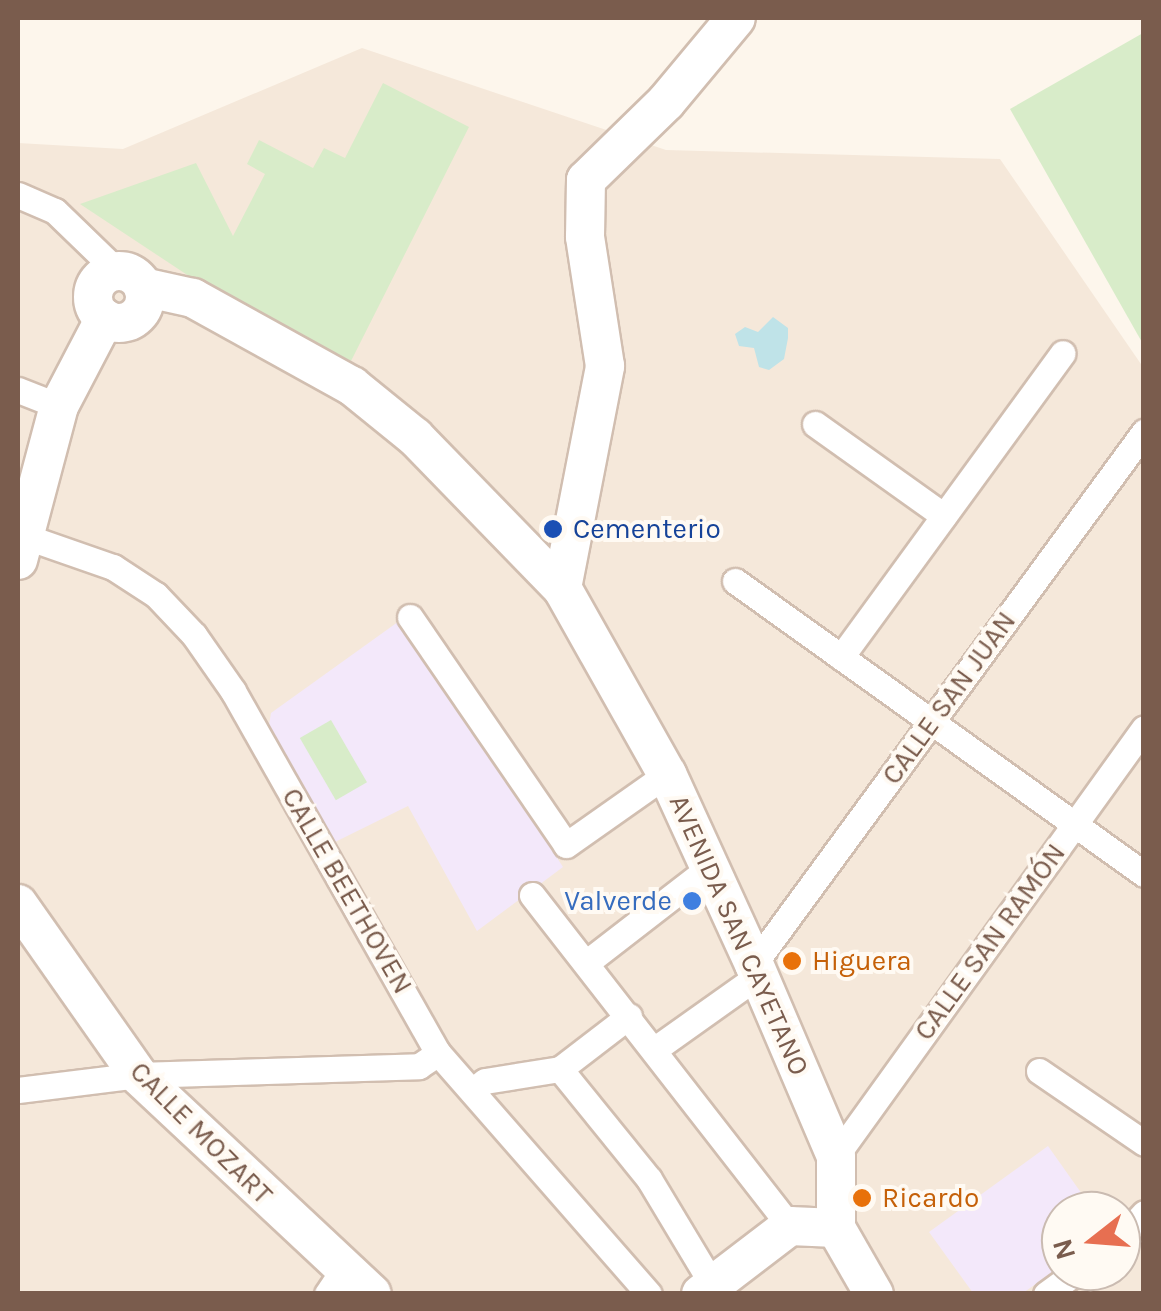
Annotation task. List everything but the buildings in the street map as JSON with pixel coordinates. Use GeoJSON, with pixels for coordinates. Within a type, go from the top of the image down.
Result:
{"type":"FeatureCollection","features":[{"type":"Feature","properties":{"kind":"street"},"geometry":{"type":"LineString","coordinates":[[562,588],[605,366],[585,237],[586,180],[666,102],[736,18]]}},
{"type":"Feature","properties":{"kind":"street"},"geometry":{"type":"LineString","coordinates":[[18,195],[55,210],[130,279],[137,316],[121,322],[105,318],[59,406],[20,544]]}},
{"type":"Feature","properties":{"kind":"street","name":"AVENIDA SAN CAYETANO"},"geometry":{"type":"LineString","coordinates":[[130,279],[193,298],[352,386],[415,437],[562,588],[667,774],[756,970],[836,1156],[836,1228],[874,1294]]}},
{"type":"Feature","properties":{"kind":"street"},"geometry":{"type":"LineString","coordinates":[[841,658],[1062,353]]}},
{"type":"Feature","properties":{"kind":"street"},"geometry":{"type":"LineString","coordinates":[[18,390],[59,406]]}},
{"type":"Feature","properties":{"kind":"street"},"geometry":{"type":"LineString","coordinates":[[814,424],[944,516]]}},
{"type":"Feature","properties":{"kind":"street","name":"CALLE SAN JUAN"},"geometry":{"type":"LineString","coordinates":[[655,1049],[756,970],[931,722],[1144,432]]}},
{"type":"Feature","properties":{"kind":"street","name":"CALLE BEETHOVEN"},"geometry":{"type":"LineString","coordinates":[[20,544],[114,567],[156,595],[194,635],[232,691],[438,1052],[649,1294]]}},
{"type":"Feature","properties":{"kind":"street"},"geometry":{"type":"LineString","coordinates":[[734,581],[1144,874]]}},
{"type":"Feature","properties":{"kind":"street"},"geometry":{"type":"LineString","coordinates":[[410,618],[566,845],[667,774]]}},
{"type":"Feature","properties":{"kind":"street","name":"CALLE SAN RAMÓN"},"geometry":{"type":"LineString","coordinates":[[836,1156],[1144,728]]}},
{"type":"Feature","properties":{"kind":"street"},"geometry":{"type":"LineString","coordinates":[[586,962],[709,868]]}},
{"type":"Feature","properties":{"kind":"street"},"geometry":{"type":"LineString","coordinates":[[532,895],[790,1226]]}},
{"type":"Feature","properties":{"kind":"street","name":"CALLE MOZART"},"geometry":{"type":"LineString","coordinates":[[18,906],[138,1076],[347,1286]]}},
{"type":"Feature","properties":{"kind":"street"},"geometry":{"type":"LineString","coordinates":[[472,1091],[485,1081],[560,1068],[629,1016]]}},
{"type":"Feature","properties":{"kind":"street"},"geometry":{"type":"LineString","coordinates":[[18,1090],[138,1076],[419,1066],[438,1052]]}},
{"type":"Feature","properties":{"kind":"street"},"geometry":{"type":"LineString","coordinates":[[560,1068],[648,1179],[707,1290],[790,1226],[836,1228]]}},
{"type":"Feature","properties":{"kind":"street"},"geometry":{"type":"LineString","coordinates":[[1039,1072],[1144,1143]]}},
{"type":"Feature","properties":{"kind":"shaded area"},"geometry":{"type":"Polygon","coordinates":[[[362,48],[666,150],[1000,159],[1143,367],[1143,1293],[18,1293],[18,143],[123,149],[362,48]]]}},
{"type":"Feature","properties":{"kind":"shaded area"},"geometry":{"type":"Polygon","coordinates":[[[402,619],[563,867],[477,931],[408,806],[335,842],[269,725],[271,713],[402,619]]]}},
{"type":"Feature","properties":{"kind":"shaded area"},"geometry":{"type":"Polygon","coordinates":[[[1048,1146],[1080,1191],[1041,1191],[1041,1280],[1023,1293],[973,1293],[929,1232],[1048,1146]]]}},
{"type":"Feature","properties":{"kind":"green space"},"geometry":{"type":"Polygon","coordinates":[[[1143,33],[1143,344],[1010,109],[1143,33]]]}},
{"type":"Feature","properties":{"kind":"green space"},"geometry":{"type":"Polygon","coordinates":[[[383,83],[469,127],[351,361],[207,288],[80,204],[196,163],[233,236],[265,174],[247,164],[259,140],[313,168],[324,148],[345,158],[383,83]]]}},
{"type":"Feature","properties":{"kind":"green space"},"geometry":{"type":"Polygon","coordinates":[[[331,720],[367,782],[336,800],[300,738],[331,720]]]}},
{"type":"Feature","properties":{"kind":"water"},"geometry":{"type":"Polygon","coordinates":[[[773,317],[788,328],[788,338],[784,359],[769,370],[759,367],[754,348],[739,346],[735,334],[745,327],[758,332],[773,317]]]}},
{"type":"Feature","properties":{"kind":"place","name":"Cementerio"},"geometry":{"type":"Point","coordinates":[553,529]}},
{"type":"Feature","properties":{"kind":"place","name":"Valverde"},"geometry":{"type":"Point","coordinates":[692,901]}},
{"type":"Feature","properties":{"kind":"place","name":"Higuera"},"geometry":{"type":"Point","coordinates":[792,961]}},
{"type":"Feature","properties":{"kind":"place","name":"Ricardo"},"geometry":{"type":"Point","coordinates":[862,1198]}}]}
